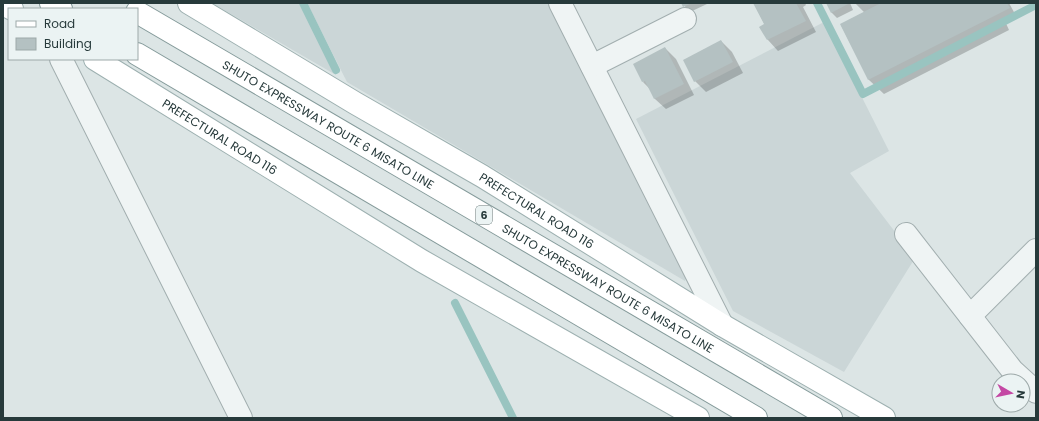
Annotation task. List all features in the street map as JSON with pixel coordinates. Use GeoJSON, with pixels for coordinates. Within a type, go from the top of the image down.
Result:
{"type":"FeatureCollection","features":[{"type":"Feature","properties":{"kind":"main road","name":"PREFECTURAL ROAD 116"},"geometry":{"type":"LineString","coordinates":[[189,3],[355,103],[482,176],[722,325],[884,418]]}},
{"type":"Feature","properties":{"kind":"main road","name":"SHUTO EXPRESSWAY ROUTE 6 MISATO LINE"},"geometry":{"type":"LineString","coordinates":[[138,13],[832,418]]}},
{"type":"Feature","properties":{"kind":"main road"},"geometry":{"type":"LineString","coordinates":[[138,55],[756,418]]}},
{"type":"Feature","properties":{"kind":"main road","name":"PREFECTURAL ROAD 116"},"geometry":{"type":"LineString","coordinates":[[97,60],[422,261],[698,418]]}},
{"type":"Feature","properties":{"kind":"street"},"geometry":{"type":"LineString","coordinates":[[560,3],[722,325]]}},
{"type":"Feature","properties":{"kind":"street"},"geometry":{"type":"LineString","coordinates":[[592,66],[685,19]]}},
{"type":"Feature","properties":{"kind":"street"},"geometry":{"type":"LineString","coordinates":[[62,60],[241,418]]}},
{"type":"Feature","properties":{"kind":"street"},"geometry":{"type":"LineString","coordinates":[[906,234],[1012,370],[1036,392]]}},
{"type":"Feature","properties":{"kind":"street"},"geometry":{"type":"LineString","coordinates":[[970,316],[1036,250]]}},
{"type":"Feature","properties":{"kind":"shaded area"},"geometry":{"type":"Polygon","coordinates":[[[212,3],[299,3],[336,75],[212,3]]]}},
{"type":"Feature","properties":{"kind":"shaded area"},"geometry":{"type":"Polygon","coordinates":[[[307,3],[551,3],[688,271],[685,281],[347,82],[307,3]]]}},
{"type":"Feature","properties":{"kind":"shaded area"},"geometry":{"type":"Polygon","coordinates":[[[824,22],[889,151],[850,173],[915,258],[844,372],[733,311],[636,119],[824,22]]]}},
{"type":"Feature","properties":{"kind":"building"},"geometry":{"type":"Polygon","coordinates":[[[681,3],[692,3],[683,7],[681,3]]]}},
{"type":"Feature","properties":{"kind":"building"},"geometry":{"type":"Polygon","coordinates":[[[753,3],[796,3],[806,21],[767,40],[759,27],[764,24],[753,3]]]}},
{"type":"Feature","properties":{"kind":"building"},"geometry":{"type":"Polygon","coordinates":[[[826,3],[848,3],[848,4],[831,13],[826,3]]]}},
{"type":"Feature","properties":{"kind":"building"},"geometry":{"type":"Polygon","coordinates":[[[881,3],[1007,3],[1010,8],[868,80],[840,24],[881,3]]]}},
{"type":"Feature","properties":{"kind":"building"},"geometry":{"type":"Polygon","coordinates":[[[721,40],[733,62],[694,82],[683,60],[721,40]]]}},
{"type":"Feature","properties":{"kind":"building"},"geometry":{"type":"Polygon","coordinates":[[[665,47],[684,84],[654,99],[645,81],[642,82],[633,64],[665,47]]]}},
{"type":"Feature","properties":{"kind":"waterway"},"geometry":{"type":"LineString","coordinates":[[303,3],[336,70]]}},
{"type":"Feature","properties":{"kind":"waterway"},"geometry":{"type":"LineString","coordinates":[[817,3],[863,94],[1036,5]]}},
{"type":"Feature","properties":{"kind":"waterway"},"geometry":{"type":"LineString","coordinates":[[455,303],[513,418]]}}]}
